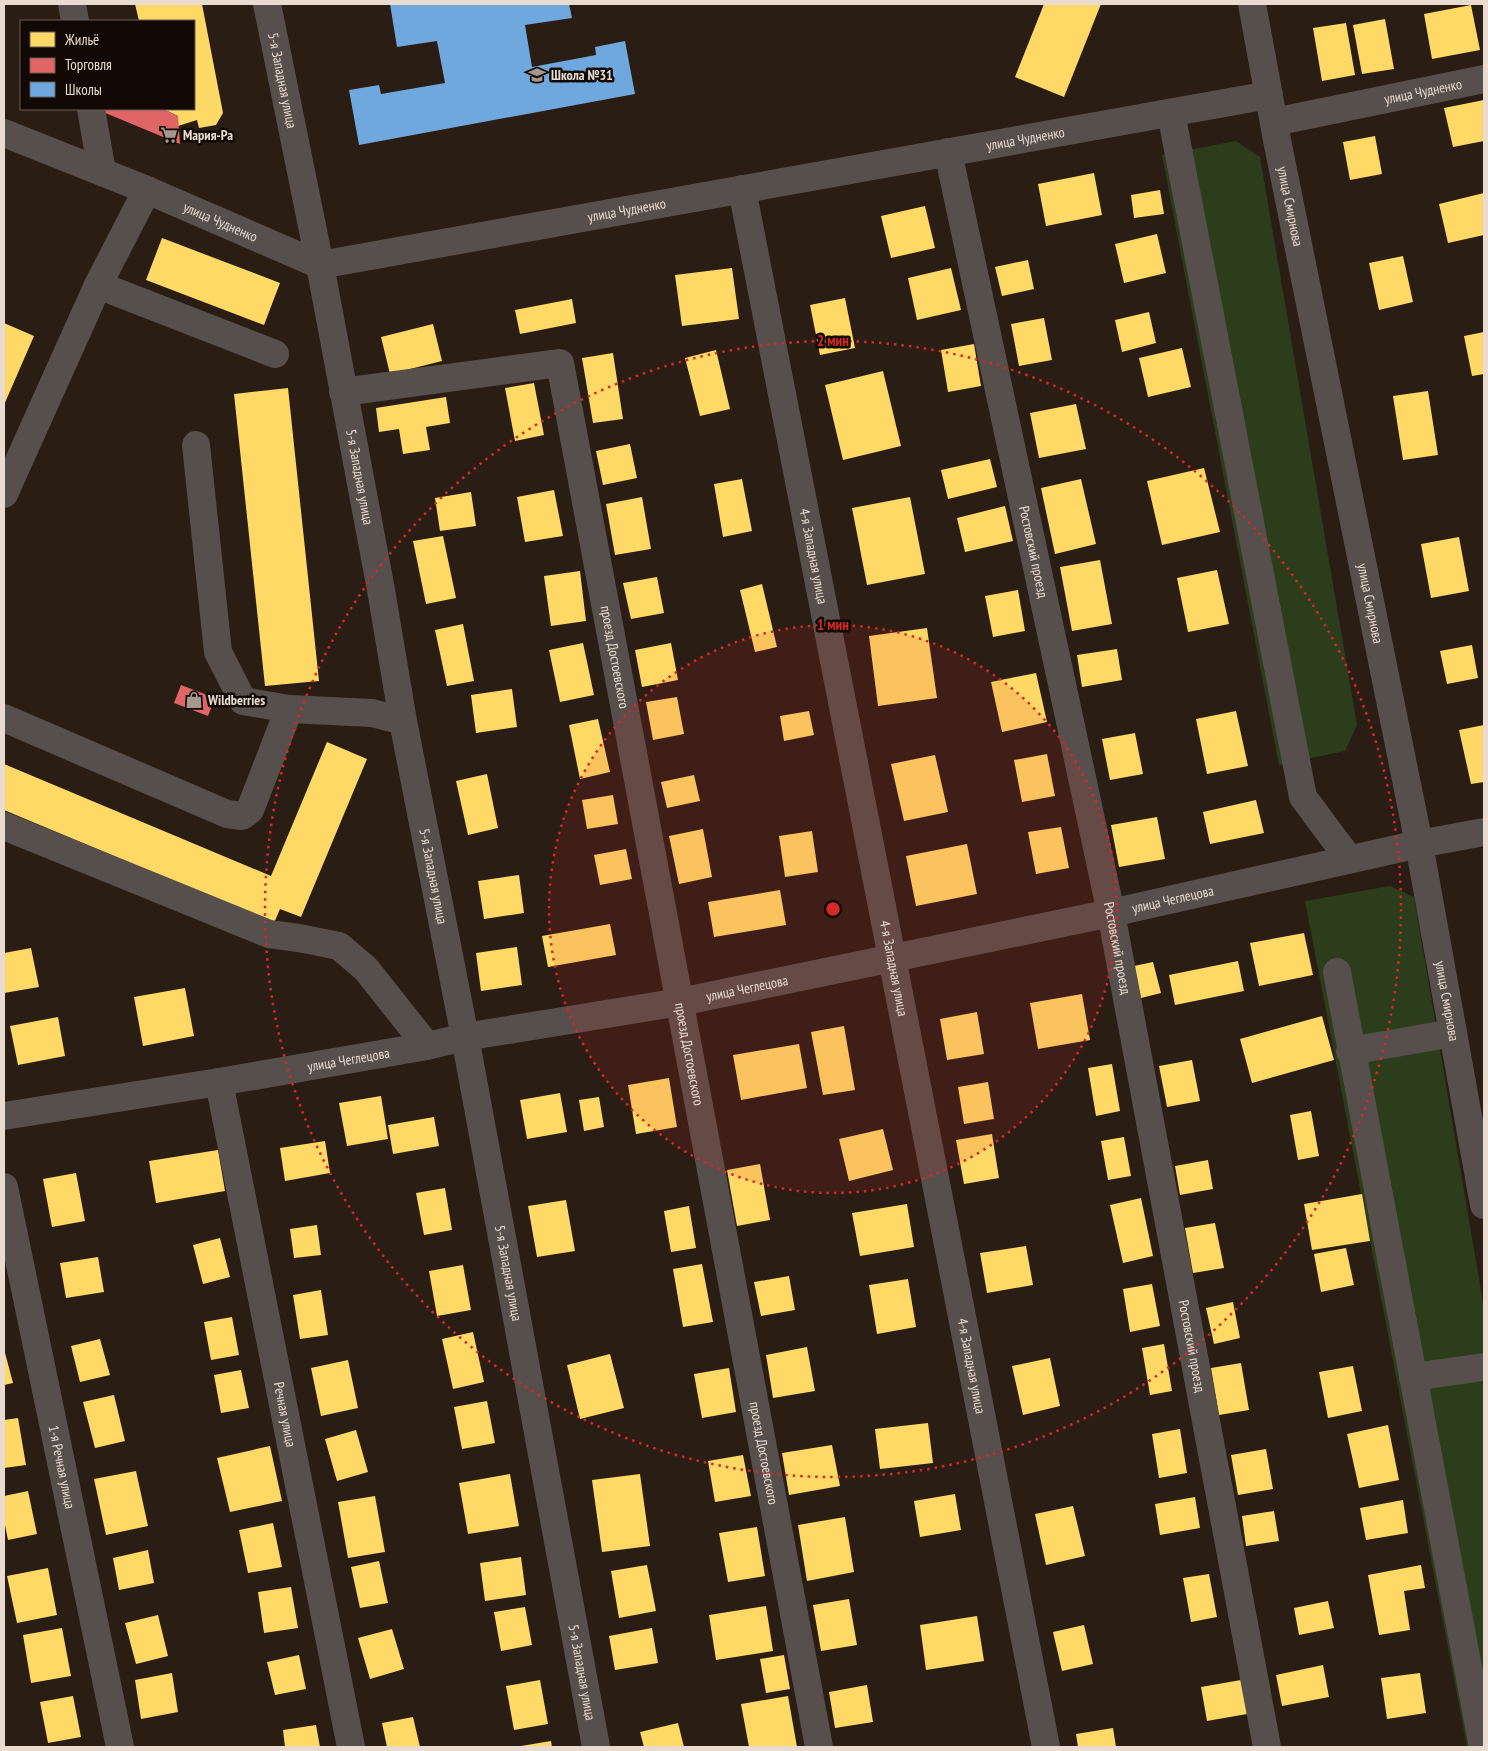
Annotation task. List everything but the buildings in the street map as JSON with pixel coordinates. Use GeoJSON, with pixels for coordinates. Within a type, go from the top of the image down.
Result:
{"type":"FeatureCollection","features":[{"type":"Feature","properties":{"kind":"street"},"geometry":{"type":"LineString","coordinates":[[72,4],[75,20]]}},
{"type":"Feature","properties":{"kind":"street","name":"5-я Западная улица"},"geometry":{"type":"LineString","coordinates":[[267,4],[320,265],[596,1747]]}},
{"type":"Feature","properties":{"kind":"street","name":"улица Смирнова"},"geometry":{"type":"LineString","coordinates":[[1252,4],[1419,844],[1484,1205]]}},
{"type":"Feature","properties":{"kind":"street","name":"улица Чудненко"},"geometry":{"type":"LineString","coordinates":[[1274,122],[1484,79]]}},
{"type":"Feature","properties":{"kind":"street","name":"улица Чудненко"},"geometry":{"type":"LineString","coordinates":[[4,134],[147,190],[320,265],[1269,95]]}},
{"type":"Feature","properties":{"kind":"street"},"geometry":{"type":"LineString","coordinates":[[91,110],[102,172]]}},
{"type":"Feature","properties":{"kind":"street"},"geometry":{"type":"LineString","coordinates":[[1171,113],[1303,797],[1349,859]]}},
{"type":"Feature","properties":{"kind":"street","name":"Ростовский проезд"},"geometry":{"type":"LineString","coordinates":[[948,152],[1111,913],[1267,1747]]}},
{"type":"Feature","properties":{"kind":"street","name":"4-я Западная улица"},"geometry":{"type":"LineString","coordinates":[[742,189],[1046,1747]]}},
{"type":"Feature","properties":{"kind":"street"},"geometry":{"type":"LineString","coordinates":[[4,494],[98,285],[147,190]]}},
{"type":"Feature","properties":{"kind":"street"},"geometry":{"type":"LineString","coordinates":[[98,285],[275,354]]}},
{"type":"Feature","properties":{"kind":"street","name":"проезд Достоевского"},"geometry":{"type":"LineString","coordinates":[[343,392],[560,363],[819,1747]]}},
{"type":"Feature","properties":{"kind":"street"},"geometry":{"type":"LineString","coordinates":[[196,445],[218,652],[243,701],[289,709],[372,713],[404,721]]}},
{"type":"Feature","properties":{"kind":"street"},"geometry":{"type":"LineString","coordinates":[[4,718],[227,814],[242,816],[250,810],[289,709]]}},
{"type":"Feature","properties":{"kind":"street"},"geometry":{"type":"LineString","coordinates":[[4,826],[269,934],[339,946],[366,969],[427,1046]]}},
{"type":"Feature","properties":{"kind":"street","name":"улица Чеглецова"},"geometry":{"type":"LineString","coordinates":[[4,1116],[219,1082],[427,1046],[465,1037],[680,1002],[1111,913],[1349,859],[1484,832]]}},
{"type":"Feature","properties":{"kind":"street"},"geometry":{"type":"LineString","coordinates":[[1336,972],[1483,1747]]}},
{"type":"Feature","properties":{"kind":"street"},"geometry":{"type":"LineString","coordinates":[[1350,1051],[1453,1033]]}},
{"type":"Feature","properties":{"kind":"street","name":"Речная улица"},"geometry":{"type":"LineString","coordinates":[[219,1082],[351,1747]]}},
{"type":"Feature","properties":{"kind":"street","name":"1-я Речная улица"},"geometry":{"type":"LineString","coordinates":[[4,1187],[120,1747]]}},
{"type":"Feature","properties":{"kind":"street"},"geometry":{"type":"LineString","coordinates":[[1413,1377],[1484,1367]]}},
{"type":"Feature","properties":{"kind":"green space"},"geometry":{"type":"Polygon","coordinates":[[[1236,141],[1260,157],[1357,725],[1345,751],[1279,765],[1162,155],[1236,141]]]}},
{"type":"Feature","properties":{"kind":"green space"},"geometry":{"type":"Polygon","coordinates":[[[1390,886],[1414,897],[1484,1308],[1484,1747],[1467,1747],[1305,901],[1390,886]]]}},
{"type":"Feature","properties":{"kind":"place","name":"Школа №31"},"geometry":{"type":"Point","coordinates":[537,75]}},
{"type":"Feature","properties":{"kind":"place","name":"Мария-Ра"},"geometry":{"type":"Point","coordinates":[169,135]}},
{"type":"Feature","properties":{"kind":"place","name":"Wildberries"},"geometry":{"type":"Point","coordinates":[194,700]}}]}
